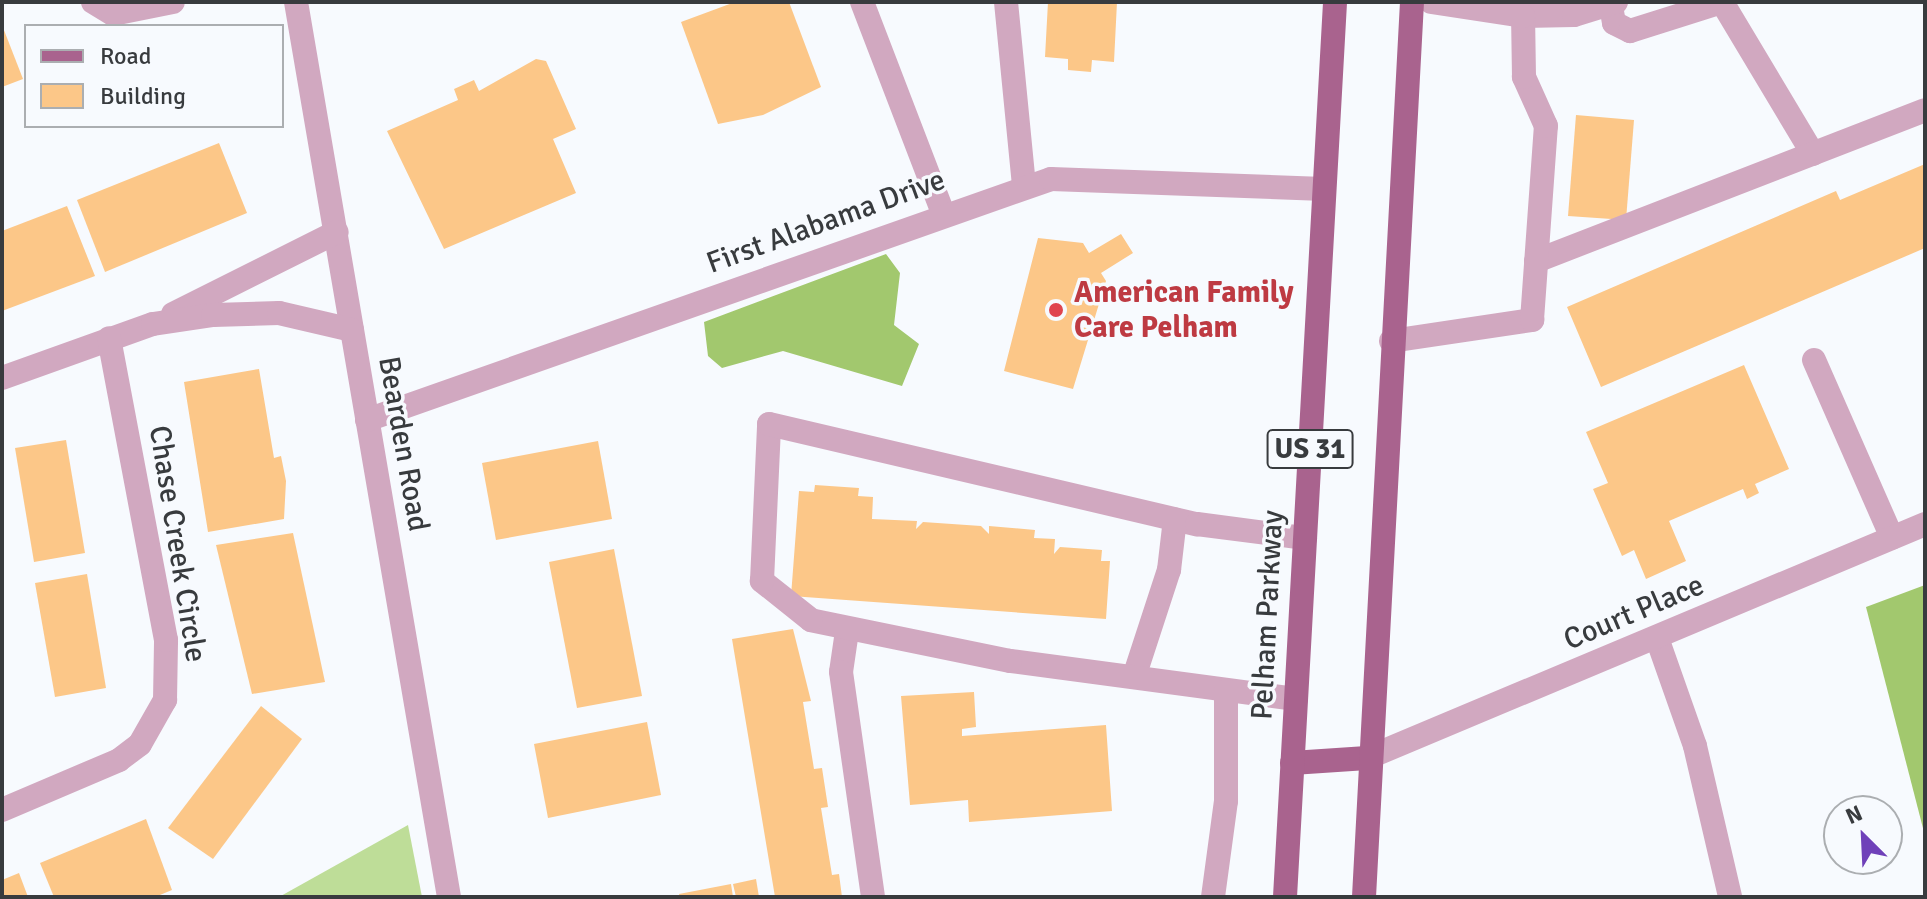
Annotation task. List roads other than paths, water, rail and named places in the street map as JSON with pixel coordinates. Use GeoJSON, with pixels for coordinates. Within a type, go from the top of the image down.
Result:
{"type":"FeatureCollection","features":[{"type":"Feature","properties":{"kind":"main road","name":"Pelham Parkway"},"geometry":{"type":"LineString","coordinates":[[1285,897],[1335,2]]}},
{"type":"Feature","properties":{"kind":"main road","name":"US 31"},"geometry":{"type":"LineString","coordinates":[[1364,897],[1367,758],[1412,2]]}},
{"type":"Feature","properties":{"kind":"main road"},"geometry":{"type":"LineString","coordinates":[[1292,763],[1367,758]]}},
{"type":"Feature","properties":{"kind":"street"},"geometry":{"type":"LineString","coordinates":[[93,2],[113,14],[173,2]]}},
{"type":"Feature","properties":{"kind":"street","name":"Bearden Road"},"geometry":{"type":"LineString","coordinates":[[296,2],[449,897]]}},
{"type":"Feature","properties":{"kind":"street"},"geometry":{"type":"LineString","coordinates":[[862,2],[943,213]]}},
{"type":"Feature","properties":{"kind":"street"},"geometry":{"type":"LineString","coordinates":[[1006,2],[1024,186]]}},
{"type":"Feature","properties":{"kind":"street"},"geometry":{"type":"LineString","coordinates":[[1431,2],[1523,16],[1613,4],[1614,23],[1630,31],[1722,2],[1813,154]]}},
{"type":"Feature","properties":{"kind":"street"},"geometry":{"type":"LineString","coordinates":[[1391,341],[1532,320],[1546,126],[1524,77],[1523,16]]}},
{"type":"Feature","properties":{"kind":"street"},"geometry":{"type":"LineString","coordinates":[[1536,261],[1925,110]]}},
{"type":"Feature","properties":{"kind":"street","name":"First Alabama Drive"},"geometry":{"type":"LineString","coordinates":[[367,420],[1024,186],[1079,175],[1324,189]]}},
{"type":"Feature","properties":{"kind":"street"},"geometry":{"type":"LineString","coordinates":[[2,378],[153,324],[337,232]]}},
{"type":"Feature","properties":{"kind":"street"},"geometry":{"type":"LineString","coordinates":[[153,324],[247,312],[352,330]]}},
{"type":"Feature","properties":{"kind":"street","name":"Chase Creek Circle"},"geometry":{"type":"LineString","coordinates":[[2,810],[119,760],[140,744],[165,700],[166,640],[109,338]]}},
{"type":"Feature","properties":{"kind":"street"},"geometry":{"type":"LineString","coordinates":[[1814,360],[1892,538]]}},
{"type":"Feature","properties":{"kind":"street"},"geometry":{"type":"LineString","coordinates":[[1296,699],[1226,691],[847,631],[811,620],[762,581],[769,424],[1175,519],[1305,538]]}},
{"type":"Feature","properties":{"kind":"street"},"geometry":{"type":"LineString","coordinates":[[1134,677],[1169,570],[1175,519]]}},
{"type":"Feature","properties":{"kind":"street","name":"Court Place"},"geometry":{"type":"LineString","coordinates":[[1367,758],[1925,524]]}},
{"type":"Feature","properties":{"kind":"street"},"geometry":{"type":"LineString","coordinates":[[847,631],[841,672],[873,897]]}},
{"type":"Feature","properties":{"kind":"street"},"geometry":{"type":"LineString","coordinates":[[1657,638],[1695,746],[1730,897]]}},
{"type":"Feature","properties":{"kind":"street"},"geometry":{"type":"LineString","coordinates":[[1213,897],[1226,801],[1226,691]]}},
{"type":"Feature","properties":{"kind":"place","name":"American Family Care Pelham"},"geometry":{"type":"Point","coordinates":[1056,310]}}]}
